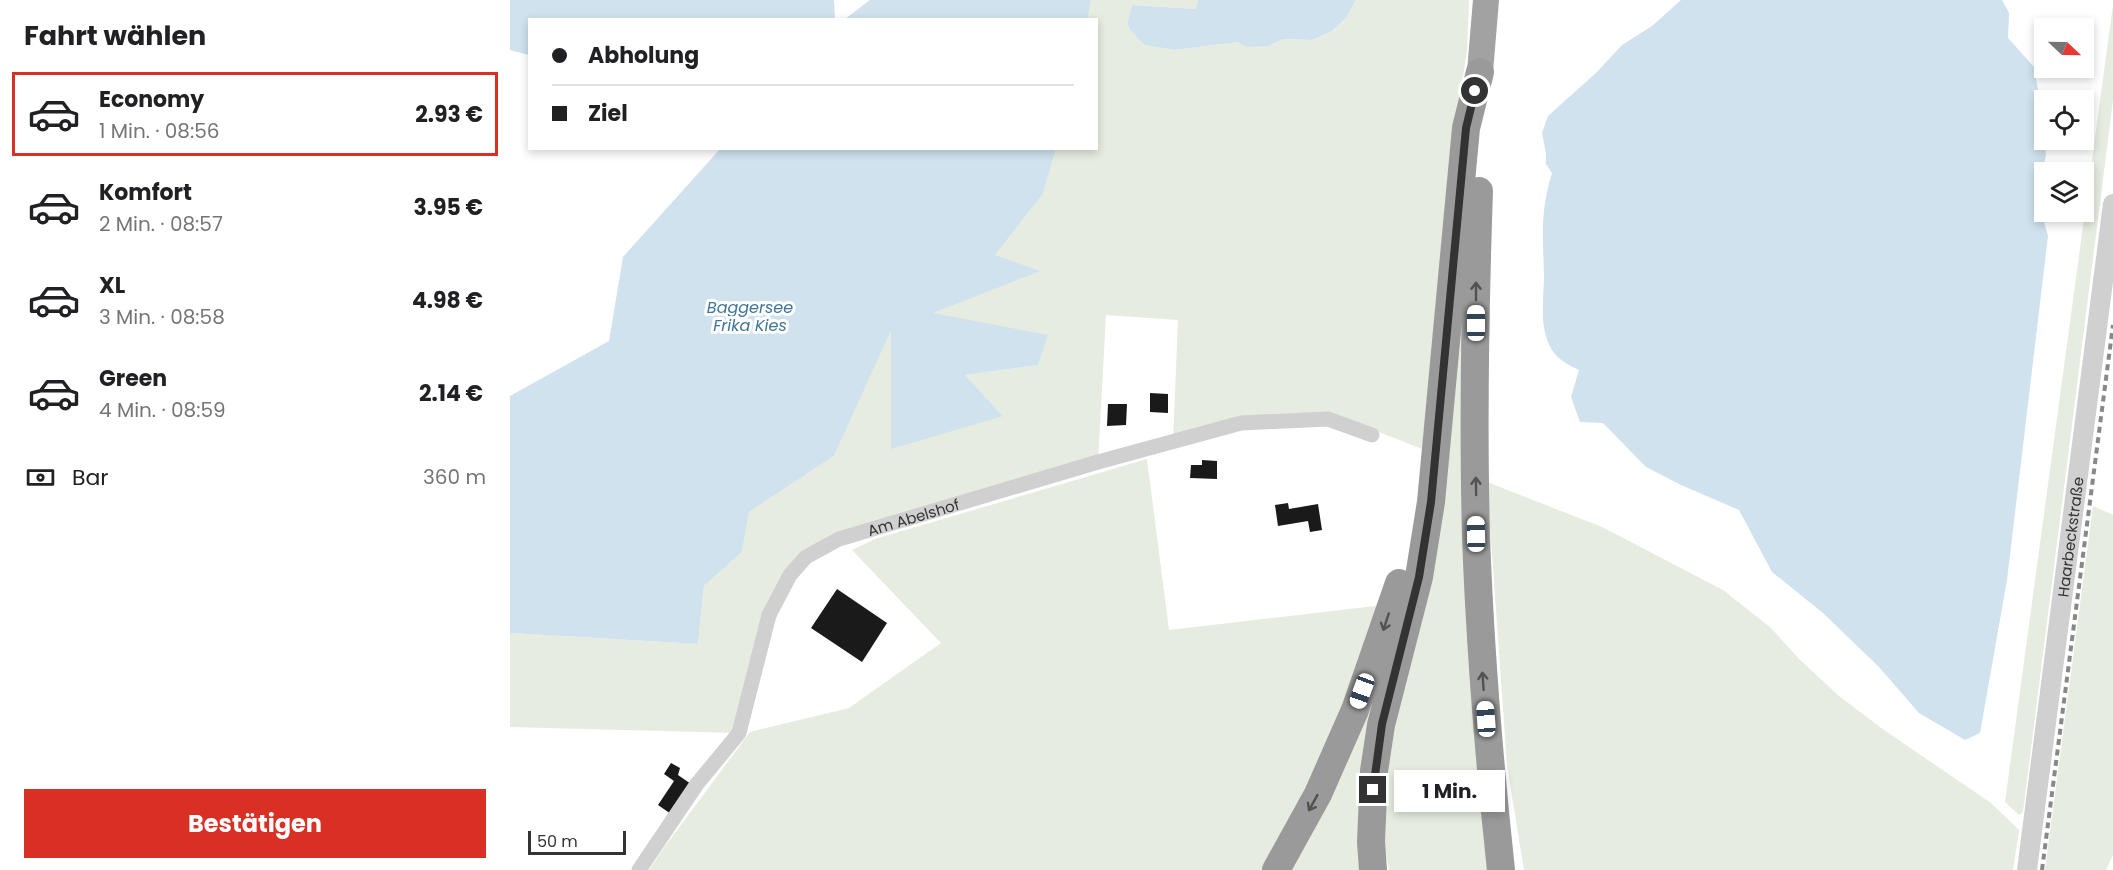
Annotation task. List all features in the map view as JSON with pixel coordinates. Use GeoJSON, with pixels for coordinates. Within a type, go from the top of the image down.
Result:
{"type":"FeatureCollection","features":[{"type":"Feature","properties":{"kind":"highway"},"geometry":{"type":"LineString","coordinates":[[1485,0],[1480,72],[1475,416],[1476,534],[1480,636],[1489,760],[1501,870]]}},
{"type":"Feature","properties":{"kind":"highway"},"geometry":{"type":"LineString","coordinates":[[1372,856],[1376,759],[1382,724],[1419,577],[1432,492],[1466,128],[1480,72]]}},
{"type":"Feature","properties":{"kind":"highway"},"geometry":{"type":"LineString","coordinates":[[1276,870],[1318,794],[1355,710],[1376,652],[1415,525],[1440,402]]}},
{"type":"Feature","properties":{"kind":"street","name":"Haarbeckstraße"},"geometry":{"type":"LineString","coordinates":[[2027,870],[2113,204]]}},
{"type":"Feature","properties":{"kind":"street","name":"Am Abelshof"},"geometry":{"type":"LineString","coordinates":[[639,870],[697,784],[739,733],[769,615],[790,574],[806,557],[839,539],[1098,462],[1240,423],[1328,419],[1372,435]]}},
{"type":"Feature","properties":{"kind":"shaded area"},"geometry":{"type":"Polygon","coordinates":[[[1091,0],[1198,0],[1197,9],[1132,5],[1127,23],[1130,30],[1144,45],[1175,50],[1238,42],[1269,46],[1283,39],[1312,40],[1332,31],[1346,18],[1356,0],[1469,0],[1467,51],[1453,140],[1422,449],[1374,430],[1328,419],[1241,423],[1173,442],[1178,320],[1106,315],[1098,462],[839,539],[790,575],[739,733],[510,727],[510,633],[698,644],[704,586],[742,552],[749,512],[834,456],[891,328],[1003,416],[965,375],[1037,365],[932,313],[1039,271],[994,256],[1043,194],[1056,150],[1098,150],[1098,18],[1088,18],[1091,0]]]}},
{"type":"Feature","properties":{"kind":"shaded area"},"geometry":{"type":"Polygon","coordinates":[[[2113,5],[2113,100],[2023,812],[2019,815],[2005,802],[2084,222],[2094,222],[2094,162],[2092,162],[2113,5]]]}},
{"type":"Feature","properties":{"kind":"shaded area"},"geometry":{"type":"Polygon","coordinates":[[[1468,206],[1490,870],[1389,870],[1385,849],[1387,762],[1468,206]]]}},
{"type":"Feature","properties":{"kind":"shaded area"},"geometry":{"type":"Polygon","coordinates":[[[1147,459],[1169,630],[1384,605],[1341,716],[1267,870],[649,870],[750,732],[849,708],[941,643],[852,550],[875,539],[1147,459]]]}},
{"type":"Feature","properties":{"kind":"shaded area"},"geometry":{"type":"Polygon","coordinates":[[[1487,482],[1602,527],[1723,590],[1771,628],[1799,659],[1839,696],[1884,730],[1991,803],[2019,830],[2013,870],[1524,870],[1507,765],[1487,482]]]}},
{"type":"Feature","properties":{"kind":"shaded area"},"geometry":{"type":"Polygon","coordinates":[[[2093,506],[2113,515],[2113,855],[2106,870],[2045,870],[2093,506]]]}},
{"type":"Feature","properties":{"kind":"shaded area"},"geometry":{"type":"Polygon","coordinates":[[[1382,663],[1365,870],[1285,870],[1382,663]]]}},
{"type":"Feature","properties":{"kind":"water"},"geometry":{"type":"Polygon","coordinates":[[[510,0],[834,0],[835,18],[528,18],[528,55],[510,50],[510,0]]]}},
{"type":"Feature","properties":{"kind":"water"},"geometry":{"type":"Polygon","coordinates":[[[870,0],[1091,0],[1088,18],[846,18],[870,0]]]}},
{"type":"Feature","properties":{"kind":"water"},"geometry":{"type":"Polygon","coordinates":[[[1198,0],[1356,0],[1346,18],[1332,31],[1312,40],[1283,39],[1269,46],[1246,47],[1238,42],[1175,50],[1144,45],[1130,30],[1127,23],[1132,5],[1196,9],[1198,0]]]}},
{"type":"Feature","properties":{"kind":"water"},"geometry":{"type":"Polygon","coordinates":[[[1681,0],[2002,0],[2009,13],[2008,38],[2034,67],[2034,78],[2036,78],[2038,90],[2034,90],[2034,150],[2046,150],[2046,155],[2044,162],[2034,162],[2034,222],[2044,222],[2048,236],[2007,580],[1980,733],[1965,740],[1919,713],[1879,667],[1823,613],[1772,572],[1739,510],[1646,467],[1603,423],[1580,422],[1571,397],[1579,370],[1559,358],[1549,345],[1545,332],[1543,224],[1552,173],[1546,164],[1542,133],[1548,116],[1597,72],[1622,45],[1652,26],[1681,0]]]}},
{"type":"Feature","properties":{"kind":"water","name":"Baggersee Frika Kies"},"geometry":{"type":"Polygon","coordinates":[[[719,150],[1056,150],[1043,194],[995,255],[1040,271],[933,313],[1048,335],[1038,365],[965,375],[1003,416],[891,449],[891,330],[834,456],[749,512],[742,552],[704,586],[698,644],[510,633],[510,396],[609,341],[623,257],[719,150]]]}},
{"type":"Feature","properties":{"kind":"building"},"geometry":{"type":"Polygon","coordinates":[[[1150,393],[1168,394],[1168,413],[1150,412],[1150,393]]]}},
{"type":"Feature","properties":{"kind":"building"},"geometry":{"type":"Polygon","coordinates":[[[1108,404],[1127,404],[1126,425],[1107,426],[1108,404]]]}},
{"type":"Feature","properties":{"kind":"building"},"geometry":{"type":"Polygon","coordinates":[[[1202,460],[1217,461],[1217,479],[1190,478],[1191,465],[1202,465],[1202,460]]]}},
{"type":"Feature","properties":{"kind":"building"},"geometry":{"type":"Polygon","coordinates":[[[1288,503],[1289,509],[1318,504],[1322,530],[1310,532],[1308,521],[1278,526],[1275,505],[1288,503]]]}},
{"type":"Feature","properties":{"kind":"building"},"geometry":{"type":"Polygon","coordinates":[[[837,589],[887,623],[862,662],[811,628],[837,589]]]}},
{"type":"Feature","properties":{"kind":"building"},"geometry":{"type":"Polygon","coordinates":[[[671,763],[680,768],[678,775],[691,784],[671,814],[658,805],[674,781],[664,774],[671,763]]]}},
{"type":"Feature","properties":{"kind":"railway"},"geometry":{"type":"LineString","coordinates":[[2042,870],[2113,325]]}},
{"type":"Feature","properties":{"kind":"route"},"geometry":{"type":"LineString","coordinates":[[1373,790],[1382,724],[1419,577],[1431,502],[1466,128],[1475,91]]}}]}
